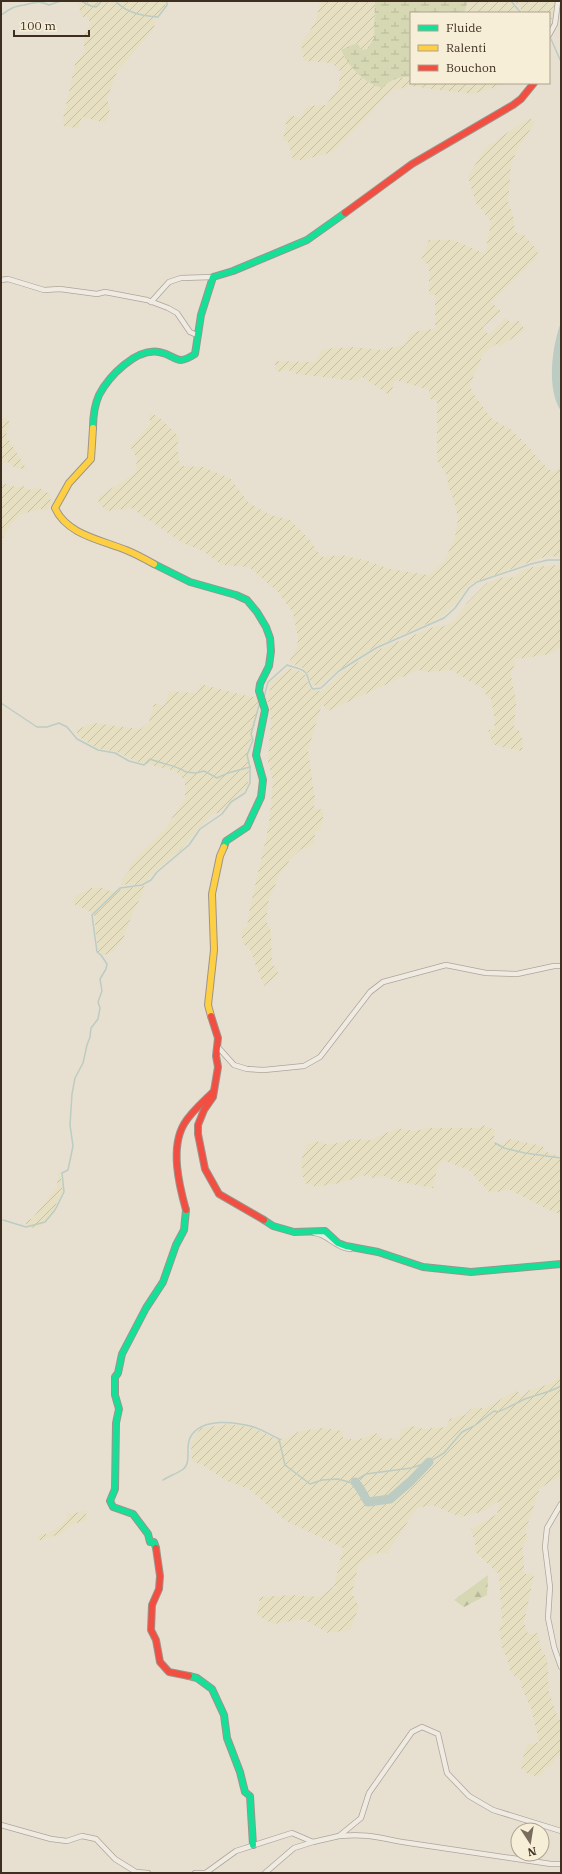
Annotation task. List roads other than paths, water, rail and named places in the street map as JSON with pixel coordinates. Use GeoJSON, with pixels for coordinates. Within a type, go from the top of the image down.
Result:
{"type":"FeatureCollection","features":[{"type":"Feature","properties":{"kind":"street"},"geometry":{"type":"LineString","coordinates":[[550,33],[555,24],[558,1]]}},
{"type":"Feature","properties":{"kind":"street"},"geometry":{"type":"LineString","coordinates":[[151,302],[169,282],[181,278],[213,277],[233,271],[307,240],[412,164],[513,105],[521,99],[533,84]]}},
{"type":"Feature","properties":{"kind":"street"},"geometry":{"type":"LineString","coordinates":[[213,277],[205,295],[197,335],[195,354],[186,360],[178,361],[159,352],[151,351],[134,357],[125,363],[112,376],[97,400],[93,420],[91,458],[69,483],[55,508],[59,517],[91,538],[126,550],[190,582],[236,595],[247,600],[260,617],[270,638],[271,651],[269,666],[260,684],[259,691],[264,710],[256,755],[262,780],[260,797],[247,827],[226,841],[220,856],[212,894],[214,950],[208,1005],[218,1038],[217,1074],[213,1098],[208,1103],[201,1118],[198,1134],[205,1169],[219,1194],[273,1226],[294,1232],[316,1230],[325,1231],[338,1243],[378,1252],[423,1267],[471,1272],[561,1264]]}},
{"type":"Feature","properties":{"kind":"street"},"geometry":{"type":"LineString","coordinates":[[1,280],[8,279],[28,287],[44,290],[60,289],[97,294],[105,292],[151,302],[177,313],[190,332],[197,335]]}},
{"type":"Feature","properties":{"kind":"street"},"geometry":{"type":"LineString","coordinates":[[217,1046],[234,1065],[248,1069],[264,1070],[304,1066],[320,1057],[370,992],[384,982],[446,965],[486,973],[516,974],[554,966],[561,966]]}},
{"type":"Feature","properties":{"kind":"street"},"geometry":{"type":"LineString","coordinates":[[213,1092],[197,1107],[184,1125],[179,1139],[176,1157],[180,1188],[186,1211],[184,1230],[176,1245],[163,1282],[146,1308],[122,1354],[122,1362],[118,1365],[118,1373],[115,1377],[115,1395],[119,1409],[116,1423],[114,1460],[115,1489],[110,1501],[113,1506],[133,1514],[148,1534],[150,1542],[154,1542],[157,1551],[160,1576],[159,1589],[152,1605],[151,1630],[156,1640],[160,1662],[169,1672],[197,1678],[212,1689],[217,1697],[224,1715],[227,1738],[240,1772],[245,1792],[250,1796],[253,1845]]}},
{"type":"Feature","properties":{"kind":"street"},"geometry":{"type":"LineString","coordinates":[[561,1504],[547,1528],[544,1547],[550,1587],[548,1618],[554,1647],[561,1667]]}},
{"type":"Feature","properties":{"kind":"street"},"geometry":{"type":"LineString","coordinates":[[339,1836],[362,1818],[369,1793],[412,1732],[422,1727],[438,1734],[447,1773],[469,1796],[493,1810],[561,1831]]}},
{"type":"Feature","properties":{"kind":"street"},"geometry":{"type":"LineString","coordinates":[[1,1825],[67,1841],[82,1836],[96,1839],[115,1859],[136,1872],[148,1873]]}},
{"type":"Feature","properties":{"kind":"street"},"geometry":{"type":"LineString","coordinates":[[195,1873],[208,1873],[236,1851],[292,1833],[313,1842]]}},
{"type":"Feature","properties":{"kind":"street"},"geometry":{"type":"LineString","coordinates":[[265,1873],[294,1848],[339,1836],[358,1834],[551,1864],[561,1864]]}},
{"type":"Feature","properties":{"kind":"waterway"},"geometry":{"type":"LineString","coordinates":[[1,15],[17,6],[36,2],[49,5],[61,1]]}},
{"type":"Feature","properties":{"kind":"waterway"},"geometry":{"type":"LineString","coordinates":[[81,1],[96,7],[102,1]]}},
{"type":"Feature","properties":{"kind":"waterway"},"geometry":{"type":"LineString","coordinates":[[116,1],[130,11],[141,15],[158,17],[167,5],[167,1]]}},
{"type":"Feature","properties":{"kind":"waterway"},"geometry":{"type":"LineString","coordinates":[[511,1],[520,12]]}},
{"type":"Feature","properties":{"kind":"waterway"},"geometry":{"type":"LineString","coordinates":[[550,38],[561,62]]}},
{"type":"Feature","properties":{"kind":"waterway"},"geometry":{"type":"LineString","coordinates":[[264,697],[268,682],[287,665],[305,672],[313,689],[321,688],[339,671],[376,648],[444,618],[455,608],[469,588],[477,582],[531,564],[548,560],[561,560]]}},
{"type":"Feature","properties":{"kind":"waterway"},"geometry":{"type":"LineString","coordinates":[[1,703],[37,727],[47,727],[59,723],[67,727],[77,739],[98,750],[115,753],[129,761],[144,765],[150,759],[186,772],[196,773],[204,771],[217,778],[228,773],[250,767],[247,755],[253,740],[251,734],[260,702]]}},
{"type":"Feature","properties":{"kind":"waterway"},"geometry":{"type":"LineString","coordinates":[[3,1220],[26,1227],[45,1222],[55,1210],[64,1192],[62,1173],[68,1170],[73,1146],[70,1125],[72,1094],[75,1078],[83,1063],[91,1028],[98,1019],[100,1008],[98,1002],[102,991],[100,979],[106,969],[107,964],[97,952],[92,915],[120,888],[142,885],[151,880],[157,872],[189,845],[200,829],[222,814],[231,802],[245,793],[250,783],[250,767]]}},
{"type":"Feature","properties":{"kind":"waterway"},"geometry":{"type":"LineString","coordinates":[[495,1143],[504,1148],[525,1153],[561,1158]]}},
{"type":"Feature","properties":{"kind":"waterway"},"geometry":{"type":"LineString","coordinates":[[163,1480],[185,1467],[188,1459],[189,1440],[196,1430],[211,1423],[220,1422],[254,1427],[279,1439],[285,1465],[310,1484],[322,1480],[338,1479],[352,1483],[366,1474],[411,1468],[429,1462],[444,1453],[462,1432],[474,1426],[494,1411],[501,1411],[525,1399],[548,1392],[561,1386]]}},
{"type":"Feature","properties":{"kind":"waterway"},"geometry":{"type":"LineString","coordinates":[[355,1482],[368,1502],[390,1499],[411,1481],[429,1462]]}}]}
